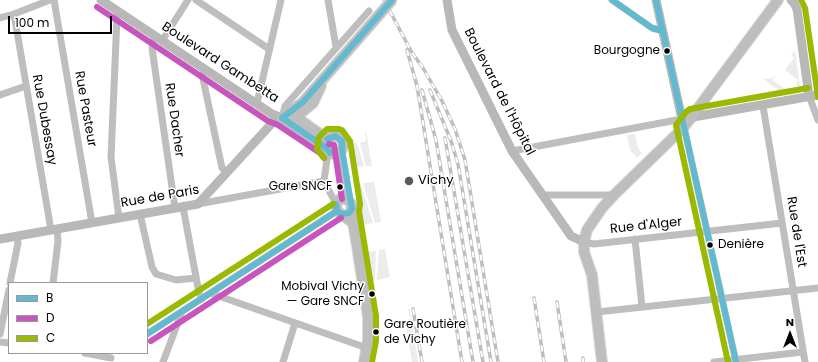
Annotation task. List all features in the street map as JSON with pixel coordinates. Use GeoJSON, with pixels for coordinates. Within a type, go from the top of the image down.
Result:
{"type":"FeatureCollection","features":[{"type":"Feature","properties":{"kind":"main road"},"geometry":{"type":"LineString","coordinates":[[282,118],[303,102],[392,0]]}},
{"type":"Feature","properties":{"kind":"main road"},"geometry":{"type":"LineString","coordinates":[[602,362],[592,275],[584,252],[584,242],[588,227],[614,195],[686,121],[778,2]]}},
{"type":"Feature","properties":{"kind":"main road"},"geometry":{"type":"LineString","coordinates":[[282,118],[296,117],[313,103],[328,72]]}},
{"type":"Feature","properties":{"kind":"main road"},"geometry":{"type":"LineString","coordinates":[[296,117],[330,149],[343,207],[353,224],[368,317],[367,348],[364,362]]}},
{"type":"Feature","properties":{"kind":"main road","name":"Boulevard Gambetta"},"geometry":{"type":"LineString","coordinates":[[282,118],[330,149]]}},
{"type":"Feature","properties":{"kind":"street"},"geometry":{"type":"LineString","coordinates":[[0,18],[50,0]]}},
{"type":"Feature","properties":{"kind":"street","name":"Rue Pasteur"},"geometry":{"type":"LineString","coordinates":[[54,0],[92,223]]}},
{"type":"Feature","properties":{"kind":"street","name":"Boulevard Gambetta"},"geometry":{"type":"LineString","coordinates":[[101,0],[272,114],[282,118]]}},
{"type":"Feature","properties":{"kind":"street"},"geometry":{"type":"LineString","coordinates":[[159,39],[188,0]]}},
{"type":"Feature","properties":{"kind":"street"},"geometry":{"type":"LineString","coordinates":[[196,0],[269,49]]}},
{"type":"Feature","properties":{"kind":"street"},"geometry":{"type":"LineString","coordinates":[[257,103],[281,0]]}},
{"type":"Feature","properties":{"kind":"street"},"geometry":{"type":"LineString","coordinates":[[328,0],[336,48]]}},
{"type":"Feature","properties":{"kind":"street","name":"Boulevard de l'Hôpital"},"geometry":{"type":"LineString","coordinates":[[447,0],[452,30],[512,151],[571,236],[584,242]]}},
{"type":"Feature","properties":{"kind":"street"},"geometry":{"type":"LineString","coordinates":[[612,0],[652,28],[663,31]]}},
{"type":"Feature","properties":{"kind":"street"},"geometry":{"type":"LineString","coordinates":[[656,0],[686,121],[707,231],[736,361]]}},
{"type":"Feature","properties":{"kind":"street"},"geometry":{"type":"LineString","coordinates":[[791,0],[797,9],[818,120]]}},
{"type":"Feature","properties":{"kind":"street"},"geometry":{"type":"LineString","coordinates":[[198,204],[274,121],[282,118],[285,106],[368,11]]}},
{"type":"Feature","properties":{"kind":"street"},"geometry":{"type":"LineString","coordinates":[[119,12],[117,17],[111,157],[119,218]]}},
{"type":"Feature","properties":{"kind":"street","name":"Rue Dubessay"},"geometry":{"type":"LineString","coordinates":[[14,14],[26,86],[54,229],[58,241],[53,282]]}},
{"type":"Feature","properties":{"kind":"street","name":"Rue Dacher"},"geometry":{"type":"LineString","coordinates":[[159,39],[153,41],[152,48],[179,207],[199,293],[202,299]]}},
{"type":"Feature","properties":{"kind":"street"},"geometry":{"type":"LineString","coordinates":[[206,70],[203,74],[203,79],[222,168],[227,172]]}},
{"type":"Feature","properties":{"kind":"street"},"geometry":{"type":"LineString","coordinates":[[0,95],[26,86]]}},
{"type":"Feature","properties":{"kind":"street"},"geometry":{"type":"LineString","coordinates":[[512,151],[686,121],[814,96]]}},
{"type":"Feature","properties":{"kind":"street","name":"Rue de l'Est"},"geometry":{"type":"LineString","coordinates":[[763,106],[805,362]]}},
{"type":"Feature","properties":{"kind":"street"},"geometry":{"type":"LineString","coordinates":[[148,333],[343,207],[324,181],[330,149]]}},
{"type":"Feature","properties":{"kind":"street","name":"Rue de Paris"},"geometry":{"type":"LineString","coordinates":[[0,239],[324,181]]}},
{"type":"Feature","properties":{"kind":"street"},"geometry":{"type":"LineString","coordinates":[[542,195],[614,195]]}},
{"type":"Feature","properties":{"kind":"street"},"geometry":{"type":"LineString","coordinates":[[140,214],[152,267],[156,274],[176,280],[196,278]]}},
{"type":"Feature","properties":{"kind":"street","name":"Rue d'Alger"},"geometry":{"type":"LineString","coordinates":[[584,242],[594,244],[782,223]]}},
{"type":"Feature","properties":{"kind":"street"},"geometry":{"type":"LineString","coordinates":[[10,282],[18,243],[17,236]]}},
{"type":"Feature","properties":{"kind":"street"},"geometry":{"type":"LineString","coordinates":[[634,239],[642,307]]}},
{"type":"Feature","properties":{"kind":"street"},"geometry":{"type":"LineString","coordinates":[[597,312],[818,288]]}},
{"type":"Feature","properties":{"kind":"street"},"geometry":{"type":"LineString","coordinates":[[210,293],[367,348]]}},
{"type":"Feature","properties":{"kind":"street"},"geometry":{"type":"LineString","coordinates":[[0,334],[8,295]]}},
{"type":"Feature","properties":{"kind":"street"},"geometry":{"type":"LineString","coordinates":[[163,362],[182,312]]}},
{"type":"Feature","properties":{"kind":"street"},"geometry":{"type":"LineString","coordinates":[[283,362],[295,323]]}},
{"type":"Feature","properties":{"kind":"street"},"geometry":{"type":"LineString","coordinates":[[714,362],[736,361],[804,352]]}},
{"type":"Feature","properties":{"kind":"street"},"geometry":{"type":"LineString","coordinates":[[88,354],[110,361]]}},
{"type":"Feature","properties":{"kind":"shaded area"},"geometry":{"type":"Polygon","coordinates":[[[795,50],[800,86],[796,91],[799,87],[796,84],[798,80],[785,70],[794,58],[791,55],[795,50]]]}},
{"type":"Feature","properties":{"kind":"shaded area"},"geometry":{"type":"Polygon","coordinates":[[[776,75],[772,80],[789,92],[792,88],[796,91],[784,94],[783,92],[778,96],[777,89],[762,78],[769,79],[776,75]]]}},
{"type":"Feature","properties":{"kind":"shaded area"},"geometry":{"type":"Polygon","coordinates":[[[365,131],[372,166],[366,166],[360,143],[366,141],[365,131]]]}},
{"type":"Feature","properties":{"kind":"shaded area"},"geometry":{"type":"Polygon","coordinates":[[[347,134],[349,134],[351,144],[357,143],[364,166],[355,168],[355,173],[354,173],[347,134]]]}},
{"type":"Feature","properties":{"kind":"shaded area"},"geometry":{"type":"Polygon","coordinates":[[[635,134],[638,148],[642,153],[637,158],[630,150],[627,135],[635,134]]]}},
{"type":"Feature","properties":{"kind":"shaded area"},"geometry":{"type":"Polygon","coordinates":[[[356,179],[357,184],[361,184],[373,223],[364,225],[364,228],[355,180],[356,179]]]}},
{"type":"Feature","properties":{"kind":"shaded area"},"geometry":{"type":"Polygon","coordinates":[[[373,181],[381,222],[375,223],[363,183],[373,181]]]}},
{"type":"Feature","properties":{"kind":"shaded area"},"geometry":{"type":"Polygon","coordinates":[[[366,249],[368,249],[369,252],[376,251],[375,280],[372,280],[366,249]]]}},
{"type":"Feature","properties":{"kind":"shaded area"},"geometry":{"type":"Polygon","coordinates":[[[385,249],[390,277],[377,280],[379,250],[385,249]]]}},
{"type":"Feature","properties":{"kind":"shaded area"},"geometry":{"type":"Polygon","coordinates":[[[408,309],[410,309],[418,362],[412,362],[405,320],[410,319],[408,309]]]}},
{"type":"Feature","properties":{"kind":"railway"},"geometry":{"type":"LineString","coordinates":[[384,0],[411,51],[423,68],[442,101],[455,129],[465,160],[498,362]]}},
{"type":"Feature","properties":{"kind":"railway"},"geometry":{"type":"LineString","coordinates":[[407,50],[417,86],[462,362]]}},
{"type":"Feature","properties":{"kind":"railway"},"geometry":{"type":"LineString","coordinates":[[422,90],[436,140],[473,362]]}},
{"type":"Feature","properties":{"kind":"railway"},"geometry":{"type":"LineString","coordinates":[[430,90],[451,141],[458,164],[491,362]]}},
{"type":"Feature","properties":{"kind":"railway"},"geometry":{"type":"LineString","coordinates":[[445,138],[483,362]]}},
{"type":"Feature","properties":{"kind":"railway"},"geometry":{"type":"LineString","coordinates":[[534,298],[544,362]]}},
{"type":"Feature","properties":{"kind":"railway"},"geometry":{"type":"LineString","coordinates":[[557,302],[566,362]]}},
{"type":"Feature","properties":{"kind":"railway"},"geometry":{"type":"LineString","coordinates":[[413,309],[422,362]]}},
{"type":"Feature","properties":{"kind":"transit line","name":"B"},"geometry":{"type":"LineString","coordinates":[[282,118],[303,102],[392,0]]}},
{"type":"Feature","properties":{"kind":"transit line","name":"B"},"geometry":{"type":"LineString","coordinates":[[612,0],[652,28],[663,31]]}},
{"type":"Feature","properties":{"kind":"transit line","name":"B"},"geometry":{"type":"LineString","coordinates":[[656,0],[736,362]]}},
{"type":"Feature","properties":{"kind":"transit line","name":"C"},"geometry":{"type":"LineString","coordinates":[[801,0],[805,8],[818,97]]}},
{"type":"Feature","properties":{"kind":"transit line","name":"D"},"geometry":{"type":"LineString","coordinates":[[97,7],[268,121],[278,125],[320,153],[324,158]]}},
{"type":"Feature","properties":{"kind":"transit line","name":"C"},"geometry":{"type":"LineString","coordinates":[[728,362],[676,125],[690,109],[808,88]]}},
{"type":"Feature","properties":{"kind":"transit line","name":"B"},"geometry":{"type":"LineString","coordinates":[[282,118],[325,147],[330,153]]}},
{"type":"Feature","properties":{"kind":"transit line","name":"C"},"geometry":{"type":"LineString","coordinates":[[324,158],[317,149],[319,137],[327,129],[342,130],[350,141],[360,204],[359,211],[376,316],[376,341],[372,362]]}},
{"type":"Feature","properties":{"kind":"transit line","name":"B"},"geometry":{"type":"LineString","coordinates":[[327,139],[335,136],[342,141],[352,209],[349,213],[341,214],[337,211],[336,204]]}},
{"type":"Feature","properties":{"kind":"transit line","name":"D"},"geometry":{"type":"LineString","coordinates":[[329,144],[334,145],[342,199]]}},
{"type":"Feature","properties":{"kind":"transit line","name":"C"},"geometry":{"type":"LineString","coordinates":[[148,323],[333,204]]}},
{"type":"Feature","properties":{"kind":"transit line","name":"B"},"geometry":{"type":"LineString","coordinates":[[148,333],[337,211]]}},
{"type":"Feature","properties":{"kind":"transit line","name":"D"},"geometry":{"type":"LineString","coordinates":[[151,341],[341,218]]}},
{"type":"Feature","properties":{"kind":"place","name":"Bourgogne"},"geometry":{"type":"Point","coordinates":[667,51]}},
{"type":"Feature","properties":{"kind":"place","name":"Vichy"},"geometry":{"type":"Point","coordinates":[409,181]}},
{"type":"Feature","properties":{"kind":"place","name":"Gare SNCF"},"geometry":{"type":"Point","coordinates":[340,187]}},
{"type":"Feature","properties":{"kind":"place","name":"Denière"},"geometry":{"type":"Point","coordinates":[710,245]}},
{"type":"Feature","properties":{"kind":"place","name":"Mobival Vichy — Gare SNCF"},"geometry":{"type":"Point","coordinates":[372,294]}},
{"type":"Feature","properties":{"kind":"place","name":"Gare Routière de Vichy"},"geometry":{"type":"Point","coordinates":[376,332]}}]}
